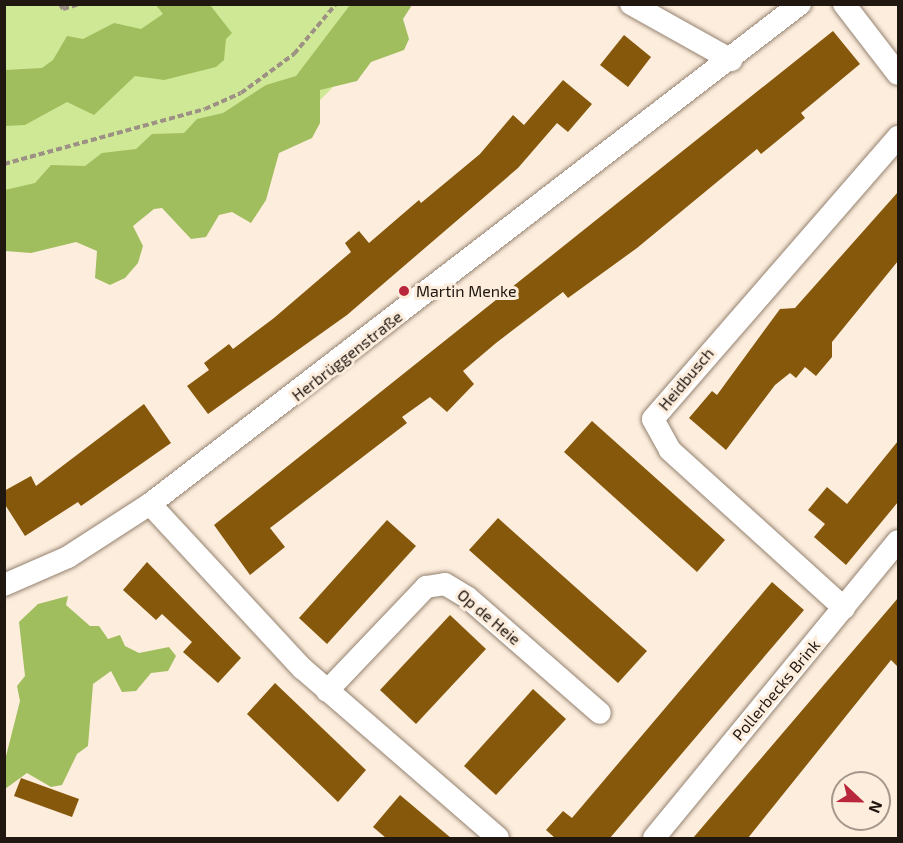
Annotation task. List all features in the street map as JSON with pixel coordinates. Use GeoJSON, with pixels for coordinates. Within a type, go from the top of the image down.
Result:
{"type":"FeatureCollection","features":[{"type":"Feature","properties":{"kind":"street"},"geometry":{"type":"LineString","coordinates":[[631,4],[731,60]]}},
{"type":"Feature","properties":{"kind":"street","name":"Herbrüggenstraße"},"geometry":{"type":"LineString","coordinates":[[4,585],[68,557],[150,504],[731,60],[800,4]]}},
{"type":"Feature","properties":{"kind":"street"},"geometry":{"type":"LineString","coordinates":[[844,4],[898,74]]}},
{"type":"Feature","properties":{"kind":"street","name":"Heidbusch"},"geometry":{"type":"LineString","coordinates":[[844,608],[670,450],[653,419],[898,137]]}},
{"type":"Feature","properties":{"kind":"street"},"geometry":{"type":"LineString","coordinates":[[150,504],[327,692],[498,838]]}},
{"type":"Feature","properties":{"kind":"street","name":"Pollerbecks Brink"},"geometry":{"type":"LineString","coordinates":[[654,838],[898,541]]}},
{"type":"Feature","properties":{"kind":"street","name":"Op de Heie"},"geometry":{"type":"LineString","coordinates":[[327,692],[426,588],[445,584],[467,597],[600,712]]}},
{"type":"Feature","properties":{"kind":"path"},"geometry":{"type":"LineString","coordinates":[[60,4],[63,9],[79,4]]}},
{"type":"Feature","properties":{"kind":"path"},"geometry":{"type":"LineString","coordinates":[[4,164],[205,109],[241,93],[294,54],[336,4]]}},
{"type":"Feature","properties":{"kind":"green space"},"geometry":{"type":"Polygon","coordinates":[[[5,5],[399,5],[344,76],[249,172],[5,204],[5,5]]]}},
{"type":"Feature","properties":{"kind":"green space"},"geometry":{"type":"Polygon","coordinates":[[[156,5],[210,5],[232,33],[226,39],[224,60],[216,67],[164,80],[135,76],[94,115],[67,102],[25,125],[5,126],[5,70],[42,68],[53,60],[67,36],[83,39],[114,23],[141,29],[163,14],[156,5]]]}},
{"type":"Feature","properties":{"kind":"green space"},"geometry":{"type":"Polygon","coordinates":[[[350,5],[412,5],[403,19],[409,39],[404,50],[371,62],[357,81],[320,90],[320,123],[312,138],[279,153],[266,200],[251,223],[232,212],[219,215],[206,237],[191,239],[162,208],[154,209],[133,226],[143,246],[138,263],[125,278],[110,285],[95,278],[97,251],[76,242],[31,253],[5,251],[5,190],[35,183],[51,165],[85,166],[102,153],[136,149],[152,134],[184,133],[197,119],[223,113],[266,85],[296,76],[350,5]]]}},
{"type":"Feature","properties":{"kind":"green space"},"geometry":{"type":"Polygon","coordinates":[[[68,596],[66,605],[90,626],[99,626],[108,639],[120,635],[125,646],[139,653],[169,647],[176,656],[168,671],[151,673],[136,691],[122,692],[111,671],[93,684],[88,746],[77,754],[62,785],[51,787],[27,773],[5,789],[5,760],[20,701],[17,686],[25,676],[19,622],[38,604],[68,596]]]}},
{"type":"Feature","properties":{"kind":"building"},"geometry":{"type":"Polygon","coordinates":[[[833,31],[860,64],[801,113],[805,118],[761,154],[757,149],[637,248],[568,298],[563,292],[496,343],[463,371],[474,384],[447,412],[430,397],[402,417],[407,423],[270,528],[285,547],[250,575],[214,525],[833,31]]]}},
{"type":"Feature","properties":{"kind":"building"},"geometry":{"type":"Polygon","coordinates":[[[624,35],[651,57],[628,87],[600,65],[624,35]]]}},
{"type":"Feature","properties":{"kind":"building"},"geometry":{"type":"Polygon","coordinates":[[[563,80],[592,104],[568,132],[557,123],[518,168],[347,315],[208,414],[187,386],[209,370],[204,363],[229,344],[233,349],[274,318],[351,252],[345,243],[359,231],[369,243],[419,200],[421,203],[480,154],[513,115],[524,125],[563,80]]]}},
{"type":"Feature","properties":{"kind":"building"},"geometry":{"type":"Polygon","coordinates":[[[898,192],[898,261],[832,342],[832,357],[816,376],[805,367],[796,378],[790,373],[775,385],[726,450],[689,418],[712,391],[717,395],[780,309],[795,308],[898,192]]]}},
{"type":"Feature","properties":{"kind":"building"},"geometry":{"type":"Polygon","coordinates":[[[144,404],[171,443],[81,506],[78,502],[25,536],[4,503],[4,491],[31,476],[36,486],[144,404]]]}},
{"type":"Feature","properties":{"kind":"building"},"geometry":{"type":"Polygon","coordinates":[[[592,421],[725,540],[697,572],[564,452],[592,421]]]}},
{"type":"Feature","properties":{"kind":"building"},"geometry":{"type":"Polygon","coordinates":[[[898,441],[898,502],[846,565],[814,537],[825,524],[808,510],[827,487],[847,504],[898,441]]]}},
{"type":"Feature","properties":{"kind":"building"},"geometry":{"type":"Polygon","coordinates":[[[498,518],[647,651],[618,683],[469,550],[498,518]]]}},
{"type":"Feature","properties":{"kind":"building"},"geometry":{"type":"Polygon","coordinates":[[[387,520],[416,546],[327,644],[299,618],[387,520]]]}},
{"type":"Feature","properties":{"kind":"building"},"geometry":{"type":"Polygon","coordinates":[[[147,562],[241,658],[218,683],[183,652],[192,642],[162,614],[156,620],[123,590],[147,562]]]}},
{"type":"Feature","properties":{"kind":"building"},"geometry":{"type":"Polygon","coordinates":[[[772,582],[804,610],[610,838],[555,838],[546,830],[563,811],[572,818],[772,582]]]}},
{"type":"Feature","properties":{"kind":"building"},"geometry":{"type":"Polygon","coordinates":[[[898,598],[898,667],[891,660],[748,838],[693,838],[898,598]]]}},
{"type":"Feature","properties":{"kind":"building"},"geometry":{"type":"Polygon","coordinates":[[[450,615],[486,649],[416,724],[380,690],[450,615]]]}},
{"type":"Feature","properties":{"kind":"building"},"geometry":{"type":"Polygon","coordinates":[[[275,683],[366,770],[338,802],[247,714],[275,683]]]}},
{"type":"Feature","properties":{"kind":"building"},"geometry":{"type":"Polygon","coordinates":[[[533,689],[566,719],[496,795],[464,766],[533,689]]]}},
{"type":"Feature","properties":{"kind":"building"},"geometry":{"type":"Polygon","coordinates":[[[21,778],[79,799],[72,817],[14,796],[21,778]]]}},
{"type":"Feature","properties":{"kind":"building"},"geometry":{"type":"Polygon","coordinates":[[[400,795],[451,838],[386,838],[373,827],[400,795]]]}},
{"type":"Feature","properties":{"kind":"place","name":"Martin Menke"},"geometry":{"type":"Point","coordinates":[404,291]}}]}
